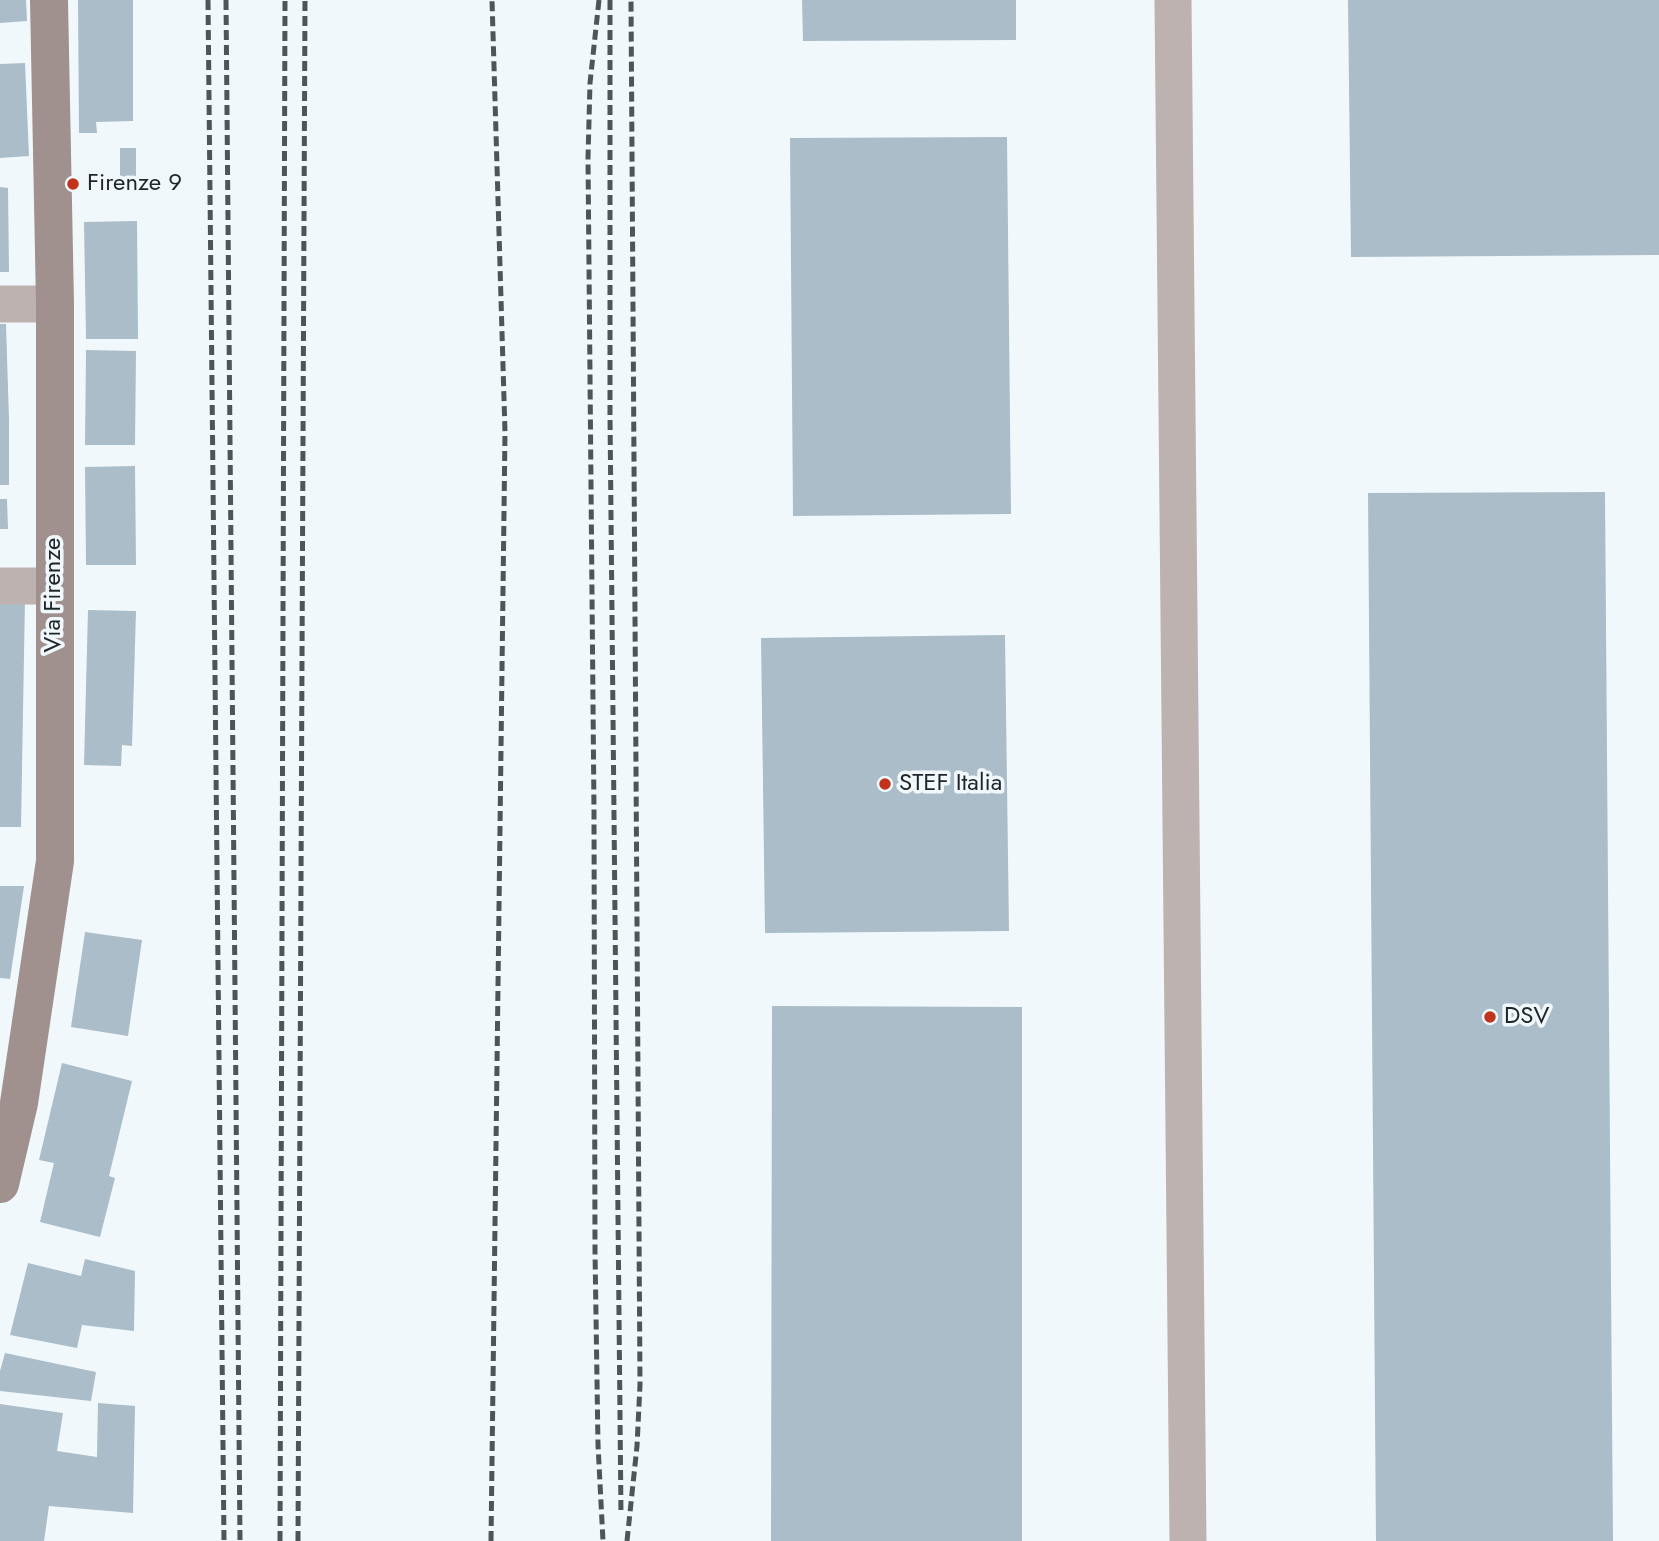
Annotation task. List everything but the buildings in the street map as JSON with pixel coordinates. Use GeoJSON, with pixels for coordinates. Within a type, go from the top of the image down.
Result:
{"type":"FeatureCollection","features":[{"type":"Feature","properties":{"kind":"main road","name":"Via Firenze"},"geometry":{"type":"LineString","coordinates":[[0,1184],[19,1102],[55,860],[55,304],[50,0]]}},
{"type":"Feature","properties":{"kind":"street"},"geometry":{"type":"LineString","coordinates":[[1173,0],[1188,1541]]}},
{"type":"Feature","properties":{"kind":"street"},"geometry":{"type":"LineString","coordinates":[[0,304],[55,304]]}},
{"type":"Feature","properties":{"kind":"street"},"geometry":{"type":"LineString","coordinates":[[0,586],[54,586]]}},
{"type":"Feature","properties":{"kind":"railway"},"geometry":{"type":"LineString","coordinates":[[208,0],[224,1541]]}},
{"type":"Feature","properties":{"kind":"railway"},"geometry":{"type":"LineString","coordinates":[[226,0],[240,1541]]}},
{"type":"Feature","properties":{"kind":"railway"},"geometry":{"type":"LineString","coordinates":[[280,1541],[285,0]]}},
{"type":"Feature","properties":{"kind":"railway"},"geometry":{"type":"LineString","coordinates":[[298,1541],[305,0]]}},
{"type":"Feature","properties":{"kind":"railway"},"geometry":{"type":"LineString","coordinates":[[491,1541],[505,432],[492,0]]}},
{"type":"Feature","properties":{"kind":"railway"},"geometry":{"type":"LineString","coordinates":[[599,0],[590,83],[588,158],[595,1251],[598,1445],[603,1541]]}},
{"type":"Feature","properties":{"kind":"railway"},"geometry":{"type":"LineString","coordinates":[[610,0],[610,415],[621,1515]]}},
{"type":"Feature","properties":{"kind":"railway"},"geometry":{"type":"LineString","coordinates":[[627,1541],[640,1385],[631,0]]}},
{"type":"Feature","properties":{"kind":"place","name":"Firenze 9"},"geometry":{"type":"Point","coordinates":[73,184]}},
{"type":"Feature","properties":{"kind":"place","name":"STEF Italia"},"geometry":{"type":"Point","coordinates":[885,784]}},
{"type":"Feature","properties":{"kind":"place","name":"DSV"},"geometry":{"type":"Point","coordinates":[1490,1017]}}]}
